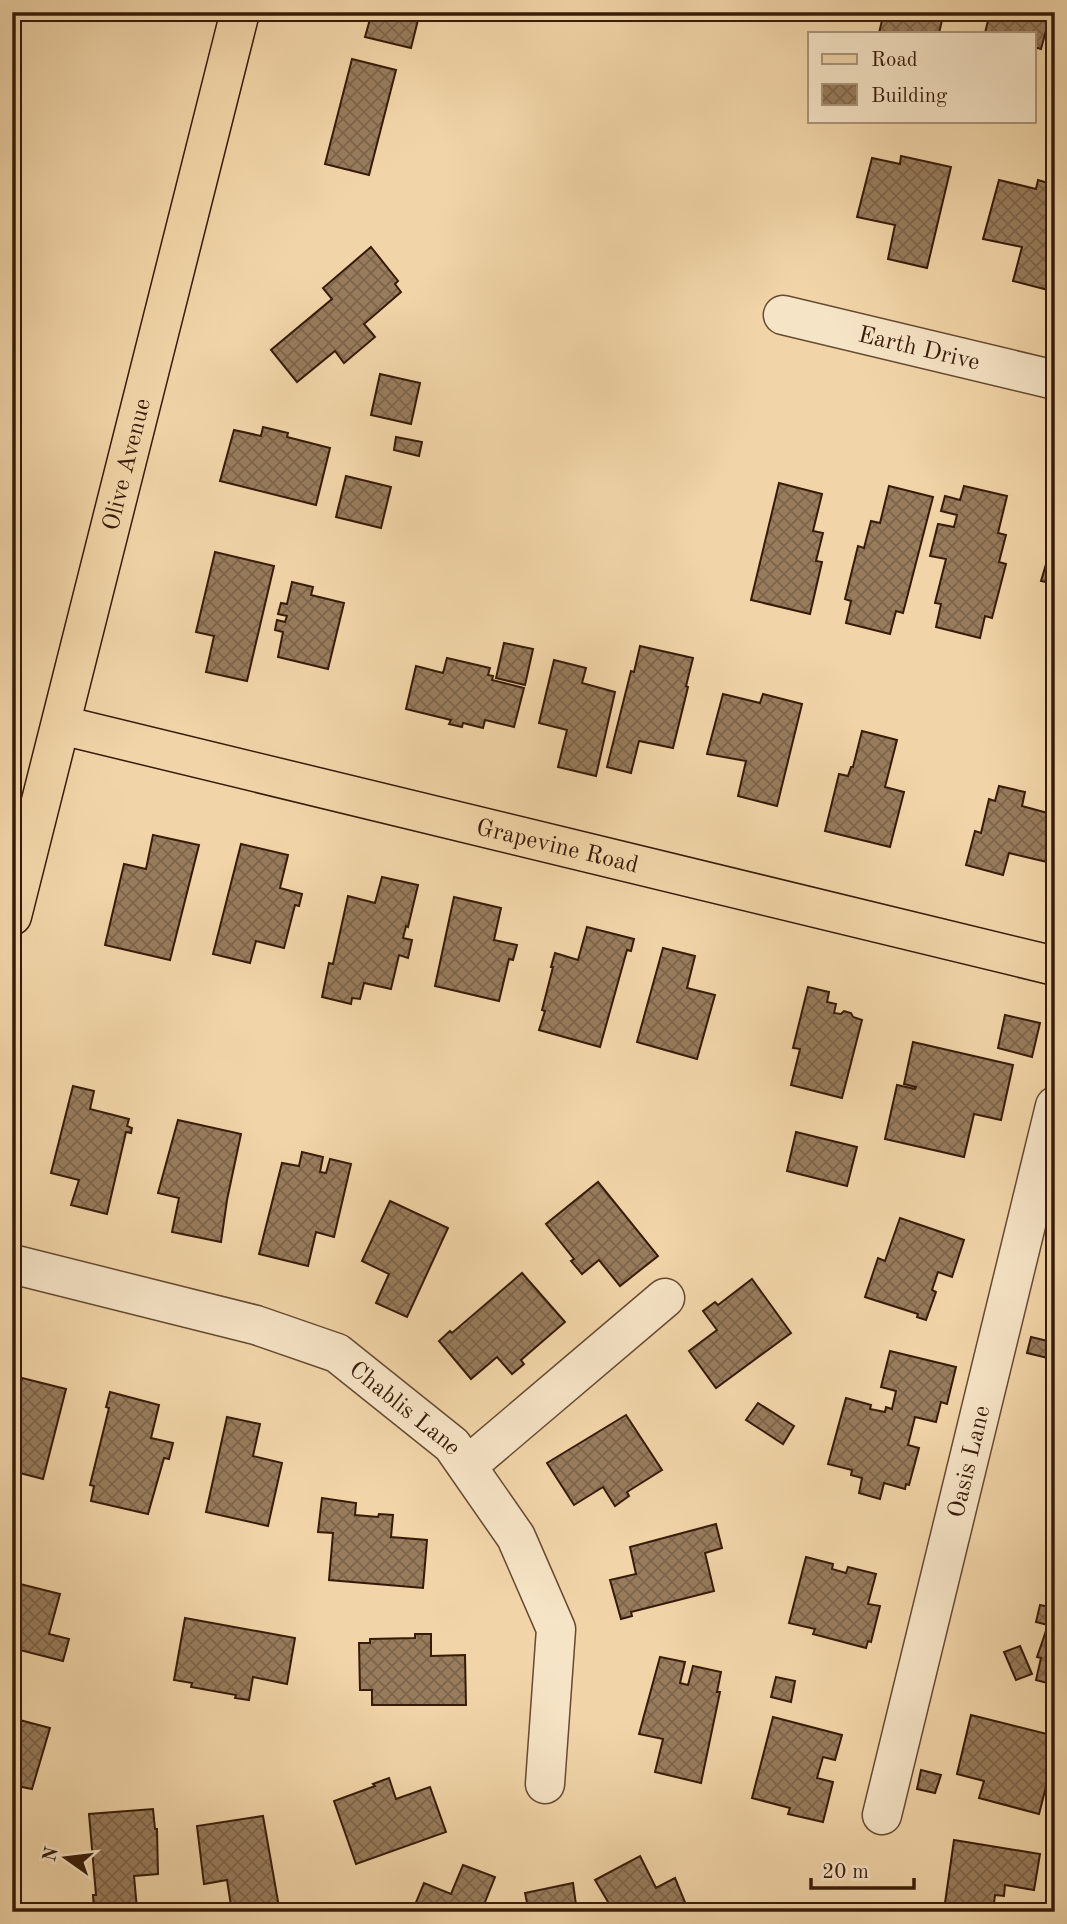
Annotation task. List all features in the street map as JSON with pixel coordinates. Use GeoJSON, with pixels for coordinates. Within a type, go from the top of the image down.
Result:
{"type":"FeatureCollection","features":[{"type":"Feature","properties":{"kind":"main road","name":"Olive Avenue"},"geometry":{"type":"LineString","coordinates":[[12,916],[240,12]]}},
{"type":"Feature","properties":{"kind":"main road","name":"Grapevine Road"},"geometry":{"type":"LineString","coordinates":[[61,725],[1055,967]]}},
{"type":"Feature","properties":{"kind":"street","name":"Earth Drive"},"geometry":{"type":"LineString","coordinates":[[783,315],[1055,380]]}},
{"type":"Feature","properties":{"kind":"street","name":"Oasis Lane"},"geometry":{"type":"LineString","coordinates":[[883,1815],[1055,1106]]}},
{"type":"Feature","properties":{"kind":"street","name":"Chablis Lane"},"geometry":{"type":"LineString","coordinates":[[12,1264],[256,1325],[337,1353],[452,1445],[516,1536],[556,1629],[545,1784]]}},
{"type":"Feature","properties":{"kind":"street"},"geometry":{"type":"LineString","coordinates":[[467,1466],[665,1298]]}},
{"type":"Feature","properties":{"kind":"building"},"geometry":{"type":"Polygon","coordinates":[[[372,12],[420,12],[411,48],[365,37],[372,12]]]}},
{"type":"Feature","properties":{"kind":"building"},"geometry":{"type":"Polygon","coordinates":[[[884,12],[944,12],[939,32],[879,32],[884,12]]]}},
{"type":"Feature","properties":{"kind":"building"},"geometry":{"type":"Polygon","coordinates":[[[990,12],[1051,12],[1041,49],[1036,48],[1036,32],[985,32],[990,12]]]}},
{"type":"Feature","properties":{"kind":"building"},"geometry":{"type":"Polygon","coordinates":[[[352,59],[396,70],[369,175],[325,164],[352,59]]]}},
{"type":"Feature","properties":{"kind":"building"},"geometry":{"type":"Polygon","coordinates":[[[901,156],[951,167],[927,268],[888,259],[895,225],[857,217],[872,158],[900,164],[901,156]]]}},
{"type":"Feature","properties":{"kind":"building"},"geometry":{"type":"Polygon","coordinates":[[[999,180],[1036,189],[1038,180],[1055,185],[1055,279],[1052,291],[1013,281],[1022,247],[983,239],[999,180]]]}},
{"type":"Feature","properties":{"kind":"building"},"geometry":{"type":"Polygon","coordinates":[[[371,247],[398,281],[395,284],[401,292],[364,324],[375,337],[344,363],[335,351],[297,382],[271,350],[332,299],[323,288],[371,247]]]}},
{"type":"Feature","properties":{"kind":"building"},"geometry":{"type":"Polygon","coordinates":[[[380,374],[420,383],[411,424],[371,415],[380,374]]]}},
{"type":"Feature","properties":{"kind":"building"},"geometry":{"type":"Polygon","coordinates":[[[263,427],[288,433],[287,437],[330,448],[316,505],[220,481],[234,430],[261,436],[263,427]]]}},
{"type":"Feature","properties":{"kind":"building"},"geometry":{"type":"Polygon","coordinates":[[[396,437],[422,442],[419,456],[394,450],[396,437]]]}},
{"type":"Feature","properties":{"kind":"building"},"geometry":{"type":"Polygon","coordinates":[[[346,476],[391,487],[381,528],[336,517],[346,476]]]}},
{"type":"Feature","properties":{"kind":"building"},"geometry":{"type":"Polygon","coordinates":[[[779,483],[822,494],[813,531],[823,533],[816,561],[822,562],[810,614],[751,600],[779,483]]]}},
{"type":"Feature","properties":{"kind":"building"},"geometry":{"type":"Polygon","coordinates":[[[889,486],[933,497],[903,613],[896,611],[890,634],[846,623],[851,601],[845,599],[858,546],[864,548],[871,521],[880,523],[889,486]]]}},
{"type":"Feature","properties":{"kind":"building"},"geometry":{"type":"Polygon","coordinates":[[[964,486],[1007,496],[998,533],[1006,535],[999,562],[1006,564],[992,618],[985,616],[980,638],[936,627],[941,604],[935,603],[946,559],[930,556],[938,524],[954,527],[957,515],[941,511],[945,496],[960,500],[964,486]]]}},
{"type":"Feature","properties":{"kind":"building"},"geometry":{"type":"Polygon","coordinates":[[[1055,534],[1055,584],[1041,581],[1055,534]]]}},
{"type":"Feature","properties":{"kind":"building"},"geometry":{"type":"Polygon","coordinates":[[[215,552],[274,566],[247,681],[206,672],[214,636],[196,632],[215,552]]]}},
{"type":"Feature","properties":{"kind":"building"},"geometry":{"type":"Polygon","coordinates":[[[292,582],[313,587],[311,595],[344,603],[328,669],[278,657],[283,632],[275,630],[277,620],[285,622],[287,616],[278,614],[281,603],[287,604],[292,582]]]}},
{"type":"Feature","properties":{"kind":"building"},"geometry":{"type":"Polygon","coordinates":[[[504,643],[533,649],[525,685],[496,678],[504,643]]]}},
{"type":"Feature","properties":{"kind":"building"},"geometry":{"type":"Polygon","coordinates":[[[640,646],[693,658],[673,748],[639,741],[631,773],[607,767],[631,671],[634,672],[640,646]]]}},
{"type":"Feature","properties":{"kind":"building"},"geometry":{"type":"Polygon","coordinates":[[[447,658],[490,668],[488,675],[493,676],[492,680],[524,688],[514,727],[485,720],[483,728],[463,723],[462,727],[449,724],[451,720],[406,709],[416,666],[443,673],[447,658]]]}},
{"type":"Feature","properties":{"kind":"building"},"geometry":{"type":"Polygon","coordinates":[[[554,660],[586,668],[582,683],[615,692],[596,776],[558,767],[567,730],[539,723],[554,660]]]}},
{"type":"Feature","properties":{"kind":"building"},"geometry":{"type":"Polygon","coordinates":[[[723,694],[760,703],[763,694],[802,704],[777,806],[738,796],[746,761],[707,754],[723,694]]]}},
{"type":"Feature","properties":{"kind":"building"},"geometry":{"type":"Polygon","coordinates":[[[862,731],[897,740],[885,787],[904,792],[890,847],[825,831],[839,774],[848,776],[853,767],[862,731]]]}},
{"type":"Feature","properties":{"kind":"building"},"geometry":{"type":"Polygon","coordinates":[[[999,786],[1025,792],[1022,806],[1055,815],[1055,833],[1047,862],[1009,853],[1003,875],[966,865],[975,831],[981,833],[989,799],[995,801],[999,786]]]}},
{"type":"Feature","properties":{"kind":"building"},"geometry":{"type":"Polygon","coordinates":[[[153,835],[199,845],[170,960],[105,945],[124,864],[146,869],[153,835]]]}},
{"type":"Feature","properties":{"kind":"building"},"geometry":{"type":"Polygon","coordinates":[[[241,844],[288,855],[280,888],[302,894],[299,906],[295,905],[284,948],[256,941],[250,963],[213,954],[241,844]]]}},
{"type":"Feature","properties":{"kind":"building"},"geometry":{"type":"Polygon","coordinates":[[[382,877],[418,885],[403,938],[412,940],[408,958],[399,955],[391,989],[364,983],[360,999],[352,998],[351,1004],[322,997],[329,963],[333,964],[348,896],[375,903],[382,877]]]}},
{"type":"Feature","properties":{"kind":"building"},"geometry":{"type":"Polygon","coordinates":[[[454,897],[501,908],[494,940],[517,945],[513,960],[509,959],[499,1001],[435,986],[454,897]]]}},
{"type":"Feature","properties":{"kind":"building"},"geometry":{"type":"Polygon","coordinates":[[[587,927],[634,939],[631,951],[627,950],[600,1047],[539,1030],[555,953],[578,960],[587,927]]]}},
{"type":"Feature","properties":{"kind":"building"},"geometry":{"type":"Polygon","coordinates":[[[663,948],[695,956],[687,988],[715,995],[697,1059],[637,1042],[663,948]]]}},
{"type":"Feature","properties":{"kind":"building"},"geometry":{"type":"Polygon","coordinates":[[[808,987],[829,992],[827,1002],[836,1004],[834,1013],[841,1014],[844,1011],[862,1020],[842,1098],[791,1085],[800,1049],[793,1048],[808,987]]]}},
{"type":"Feature","properties":{"kind":"building"},"geometry":{"type":"Polygon","coordinates":[[[1005,1015],[1040,1023],[1032,1057],[998,1048],[1005,1015]]]}},
{"type":"Feature","properties":{"kind":"building"},"geometry":{"type":"Polygon","coordinates":[[[913,1042],[1013,1065],[1001,1120],[974,1114],[964,1157],[885,1139],[897,1085],[916,1087],[904,1084],[913,1042]]]}},
{"type":"Feature","properties":{"kind":"building"},"geometry":{"type":"Polygon","coordinates":[[[73,1086],[94,1091],[90,1109],[129,1119],[127,1126],[132,1128],[131,1133],[126,1132],[107,1214],[71,1205],[79,1180],[51,1173],[73,1086]]]}},
{"type":"Feature","properties":{"kind":"building"},"geometry":{"type":"Polygon","coordinates":[[[178,1120],[241,1134],[221,1242],[172,1232],[179,1198],[158,1193],[178,1120]]]}},
{"type":"Feature","properties":{"kind":"building"},"geometry":{"type":"Polygon","coordinates":[[[796,1132],[857,1147],[847,1186],[787,1171],[796,1132]]]}},
{"type":"Feature","properties":{"kind":"building"},"geometry":{"type":"Polygon","coordinates":[[[302,1152],[323,1157],[320,1172],[326,1173],[330,1159],[351,1164],[334,1237],[316,1232],[308,1266],[259,1254],[282,1163],[299,1166],[302,1152]]]}},
{"type":"Feature","properties":{"kind":"building"},"geometry":{"type":"Polygon","coordinates":[[[598,1182],[658,1256],[620,1286],[599,1260],[582,1274],[571,1261],[574,1259],[546,1224],[598,1182]]]}},
{"type":"Feature","properties":{"kind":"building"},"geometry":{"type":"Polygon","coordinates":[[[390,1201],[448,1228],[407,1317],[376,1303],[389,1274],[362,1261],[390,1201]]]}},
{"type":"Feature","properties":{"kind":"building"},"geometry":{"type":"Polygon","coordinates":[[[900,1218],[964,1240],[952,1277],[938,1272],[932,1290],[936,1292],[926,1320],[917,1317],[918,1314],[865,1297],[878,1258],[885,1261],[900,1218]]]}},
{"type":"Feature","properties":{"kind":"building"},"geometry":{"type":"Polygon","coordinates":[[[522,1273],[565,1322],[521,1360],[524,1364],[512,1374],[497,1357],[471,1379],[439,1341],[522,1273]]]}},
{"type":"Feature","properties":{"kind":"building"},"geometry":{"type":"Polygon","coordinates":[[[752,1279],[791,1333],[716,1388],[689,1351],[717,1330],[703,1311],[715,1302],[718,1305],[752,1279]]]}},
{"type":"Feature","properties":{"kind":"building"},"geometry":{"type":"Polygon","coordinates":[[[1031,1337],[1052,1342],[1048,1358],[1027,1353],[1031,1337]]]}},
{"type":"Feature","properties":{"kind":"building"},"geometry":{"type":"Polygon","coordinates":[[[890,1351],[956,1367],[947,1404],[941,1402],[936,1422],[915,1417],[908,1445],[919,1448],[909,1485],[906,1484],[905,1489],[884,1483],[880,1499],[859,1493],[862,1478],[851,1475],[852,1470],[828,1464],[846,1398],[871,1405],[870,1409],[885,1412],[886,1407],[892,1409],[896,1391],[881,1387],[890,1351]]]}},
{"type":"Feature","properties":{"kind":"building"},"geometry":{"type":"Polygon","coordinates":[[[22,1378],[66,1389],[43,1479],[12,1471],[12,1412],[22,1378]]]}},
{"type":"Feature","properties":{"kind":"building"},"geometry":{"type":"Polygon","coordinates":[[[110,1392],[159,1405],[151,1438],[173,1443],[169,1459],[164,1458],[148,1514],[91,1501],[94,1486],[90,1485],[109,1408],[106,1407],[110,1392]]]}},
{"type":"Feature","properties":{"kind":"building"},"geometry":{"type":"Polygon","coordinates":[[[758,1403],[794,1426],[783,1444],[746,1420],[758,1403]]]}},
{"type":"Feature","properties":{"kind":"building"},"geometry":{"type":"Polygon","coordinates":[[[626,1415],[662,1470],[627,1492],[629,1496],[615,1506],[603,1487],[574,1505],[547,1463],[626,1415]]]}},
{"type":"Feature","properties":{"kind":"building"},"geometry":{"type":"Polygon","coordinates":[[[227,1417],[260,1424],[253,1456],[282,1463],[268,1526],[206,1512],[227,1417]]]}},
{"type":"Feature","properties":{"kind":"building"},"geometry":{"type":"Polygon","coordinates":[[[322,1498],[356,1503],[355,1515],[393,1515],[391,1537],[427,1540],[423,1588],[329,1580],[333,1533],[318,1532],[322,1498]]]}},
{"type":"Feature","properties":{"kind":"building"},"geometry":{"type":"Polygon","coordinates":[[[716,1524],[722,1548],[705,1553],[714,1591],[631,1612],[632,1616],[621,1619],[610,1580],[636,1574],[630,1547],[716,1524]]]}},
{"type":"Feature","properties":{"kind":"building"},"geometry":{"type":"Polygon","coordinates":[[[806,1557],[833,1564],[832,1569],[846,1573],[848,1567],[876,1574],[868,1604],[880,1606],[871,1642],[868,1641],[866,1648],[813,1634],[815,1629],[789,1623],[806,1557]]]}},
{"type":"Feature","properties":{"kind":"building"},"geometry":{"type":"Polygon","coordinates":[[[12,1582],[60,1594],[49,1634],[69,1639],[63,1661],[12,1648],[12,1582]]]}},
{"type":"Feature","properties":{"kind":"building"},"geometry":{"type":"Polygon","coordinates":[[[1040,1605],[1055,1608],[1055,1685],[1036,1680],[1041,1658],[1037,1657],[1048,1625],[1036,1622],[1040,1605]]]}},
{"type":"Feature","properties":{"kind":"building"},"geometry":{"type":"Polygon","coordinates":[[[185,1618],[295,1638],[287,1684],[253,1677],[249,1700],[191,1687],[192,1683],[174,1680],[185,1618]]]}},
{"type":"Feature","properties":{"kind":"building"},"geometry":{"type":"Polygon","coordinates":[[[415,1634],[431,1634],[431,1656],[465,1655],[466,1705],[372,1705],[372,1690],[360,1690],[359,1643],[370,1643],[370,1639],[415,1638],[415,1634]]]}},
{"type":"Feature","properties":{"kind":"building"},"geometry":{"type":"Polygon","coordinates":[[[1020,1646],[1032,1674],[1016,1680],[1004,1652],[1020,1646]]]}},
{"type":"Feature","properties":{"kind":"building"},"geometry":{"type":"Polygon","coordinates":[[[660,1657],[685,1662],[680,1683],[688,1685],[693,1666],[721,1672],[717,1692],[720,1692],[701,1783],[655,1772],[663,1739],[639,1734],[660,1657]]]}},
{"type":"Feature","properties":{"kind":"building"},"geometry":{"type":"Polygon","coordinates":[[[776,1677],[795,1681],[791,1702],[771,1697],[776,1677]]]}},
{"type":"Feature","properties":{"kind":"building"},"geometry":{"type":"Polygon","coordinates":[[[971,1715],[1055,1736],[1055,1776],[1049,1775],[1039,1814],[979,1798],[984,1781],[957,1774],[971,1715]]]}},
{"type":"Feature","properties":{"kind":"building"},"geometry":{"type":"Polygon","coordinates":[[[773,1717],[842,1735],[835,1760],[823,1757],[817,1778],[833,1782],[823,1822],[788,1814],[790,1808],[752,1798],[773,1717]]]}},
{"type":"Feature","properties":{"kind":"building"},"geometry":{"type":"Polygon","coordinates":[[[12,1718],[50,1728],[32,1789],[12,1785],[12,1718]]]}},
{"type":"Feature","properties":{"kind":"building"},"geometry":{"type":"Polygon","coordinates":[[[921,1770],[941,1775],[935,1793],[917,1789],[921,1770]]]}},
{"type":"Feature","properties":{"kind":"building"},"geometry":{"type":"Polygon","coordinates":[[[389,1778],[396,1799],[430,1787],[446,1832],[356,1864],[334,1801],[389,1778]]]}},
{"type":"Feature","properties":{"kind":"building"},"geometry":{"type":"Polygon","coordinates":[[[153,1809],[157,1829],[158,1874],[134,1876],[137,1909],[118,1912],[94,1911],[93,1895],[96,1895],[89,1814],[153,1809]]]}},
{"type":"Feature","properties":{"kind":"building"},"geometry":{"type":"Polygon","coordinates":[[[263,1816],[279,1907],[232,1912],[227,1880],[204,1884],[197,1826],[263,1816]]]}},
{"type":"Feature","properties":{"kind":"building"},"geometry":{"type":"Polygon","coordinates":[[[954,1840],[1040,1854],[1034,1890],[1005,1885],[1004,1896],[995,1895],[993,1911],[945,1903],[954,1840]]]}},
{"type":"Feature","properties":{"kind":"building"},"geometry":{"type":"Polygon","coordinates":[[[640,1856],[656,1888],[675,1878],[689,1912],[614,1912],[595,1880],[640,1856]]]}},
{"type":"Feature","properties":{"kind":"building"},"geometry":{"type":"Polygon","coordinates":[[[463,1865],[495,1877],[481,1912],[412,1912],[424,1883],[451,1894],[463,1865]]]}},
{"type":"Feature","properties":{"kind":"building"},"geometry":{"type":"Polygon","coordinates":[[[573,1883],[577,1912],[529,1912],[525,1893],[573,1883]]]}}]}
